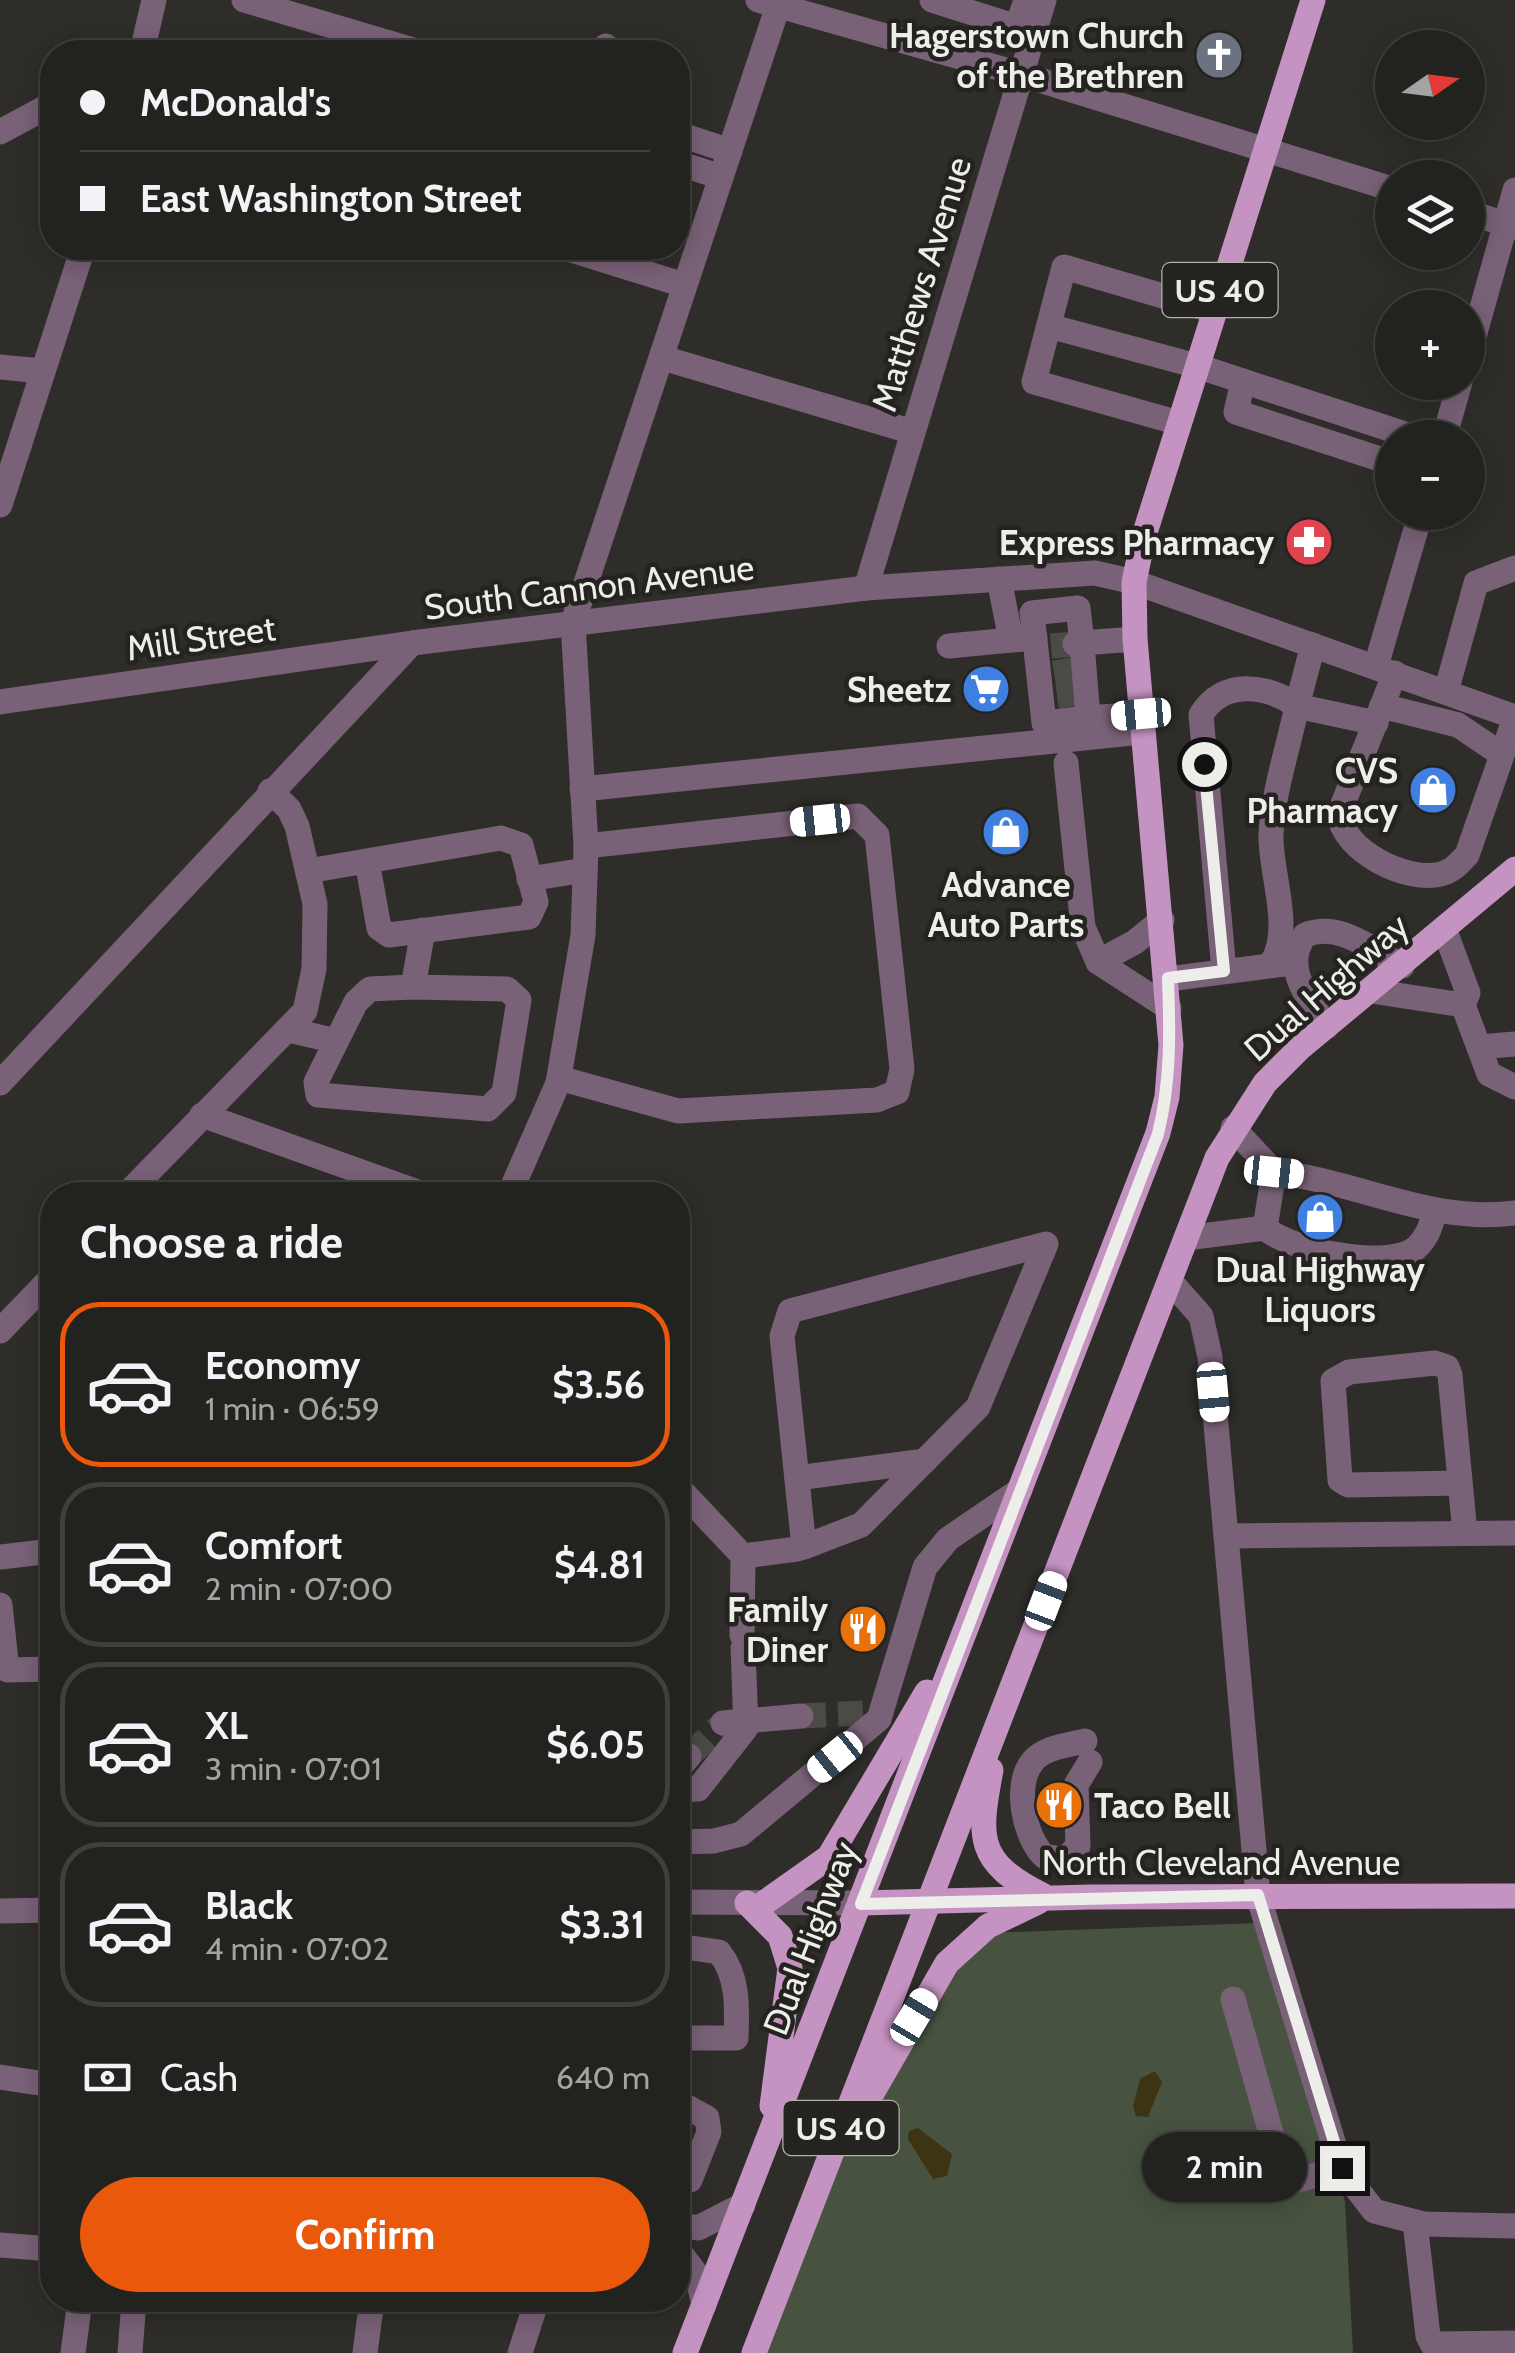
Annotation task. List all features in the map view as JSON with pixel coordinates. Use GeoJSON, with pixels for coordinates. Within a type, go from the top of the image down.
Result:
{"type":"FeatureCollection","features":[{"type":"Feature","properties":{"kind":"main road","name":"US 40"},"geometry":{"type":"LineString","coordinates":[[1168,978],[1142,722],[1134,582],[1179,423],[1312,0]]}},
{"type":"Feature","properties":{"kind":"main road","name":"Dual Highway"},"geometry":{"type":"LineString","coordinates":[[754,2353],[1186,1238],[1233,1128],[1264,1083],[1515,869]]}},
{"type":"Feature","properties":{"kind":"main road","name":"Dual Highway"},"geometry":{"type":"LineString","coordinates":[[685,2353],[1158,1134],[1167,1097],[1168,978]]}},
{"type":"Feature","properties":{"kind":"main road"},"geometry":{"type":"LineString","coordinates":[[766,2145],[790,1968],[780,1936],[756,1902],[829,1856],[914,1716],[977,1600]]}},
{"type":"Feature","properties":{"kind":"main road"},"geometry":{"type":"LineString","coordinates":[[1002,1712],[982,1839],[1000,1870],[1047,1897]]}},
{"type":"Feature","properties":{"kind":"main road","name":"North Cleveland Avenue"},"geometry":{"type":"LineString","coordinates":[[861,1904],[1047,1897],[1515,1896]]}},
{"type":"Feature","properties":{"kind":"main road"},"geometry":{"type":"LineString","coordinates":[[818,2188],[947,1963],[988,1926],[1047,1897]]}},
{"type":"Feature","properties":{"kind":"street"},"geometry":{"type":"LineString","coordinates":[[145,40],[154,0]]}},
{"type":"Feature","properties":{"kind":"street"},"geometry":{"type":"LineString","coordinates":[[244,0],[379,40]]}},
{"type":"Feature","properties":{"kind":"street"},"geometry":{"type":"LineString","coordinates":[[932,0],[1017,26],[1026,0]]}},
{"type":"Feature","properties":{"kind":"street","name":"Matthews Avenue"},"geometry":{"type":"LineString","coordinates":[[866,588],[1044,0]]}},
{"type":"Feature","properties":{"kind":"street"},"geometry":{"type":"LineString","coordinates":[[515,1182],[559,1078],[583,935],[586,858],[573,622],[730,151],[772,2],[1375,184]]}},
{"type":"Feature","properties":{"kind":"street"},"geometry":{"type":"LineString","coordinates":[[0,132],[40,110]]}},
{"type":"Feature","properties":{"kind":"street"},"geometry":{"type":"LineString","coordinates":[[690,147],[730,151]]}},
{"type":"Feature","properties":{"kind":"street"},"geometry":{"type":"LineString","coordinates":[[690,151],[721,177]]}},
{"type":"Feature","properties":{"kind":"street"},"geometry":{"type":"LineString","coordinates":[[1485,304],[1510,225],[1515,190]]}},
{"type":"Feature","properties":{"kind":"street"},"geometry":{"type":"LineString","coordinates":[[1485,217],[1510,225]]}},
{"type":"Feature","properties":{"kind":"street"},"geometry":{"type":"LineString","coordinates":[[0,505],[79,260]]}},
{"type":"Feature","properties":{"kind":"street"},"geometry":{"type":"LineString","coordinates":[[604,260],[684,285]]}},
{"type":"Feature","properties":{"kind":"street"},"geometry":{"type":"LineString","coordinates":[[1179,423],[1034,382],[1064,267],[1214,312]]}},
{"type":"Feature","properties":{"kind":"street"},"geometry":{"type":"LineString","coordinates":[[1049,326],[1197,366],[1375,424]]}},
{"type":"Feature","properties":{"kind":"street"},"geometry":{"type":"LineString","coordinates":[[663,358],[914,432]]}},
{"type":"Feature","properties":{"kind":"street"},"geometry":{"type":"LineString","coordinates":[[0,366],[42,371]]}},
{"type":"Feature","properties":{"kind":"street"},"geometry":{"type":"LineString","coordinates":[[1244,382],[1236,412],[1375,457]]}},
{"type":"Feature","properties":{"kind":"street"},"geometry":{"type":"LineString","coordinates":[[1418,530],[1385,670],[1379,714],[1344,796],[1340,825],[1364,854],[1416,872],[1443,874],[1467,855],[1515,718]]}},
{"type":"Feature","properties":{"kind":"street"},"geometry":{"type":"LineString","coordinates":[[1446,692],[1476,584],[1515,568]]}},
{"type":"Feature","properties":{"kind":"street","name":"South Cannon Avenue"},"geometry":{"type":"LineString","coordinates":[[0,1082],[412,643],[866,588],[1096,573],[1134,582],[1515,718]]}},
{"type":"Feature","properties":{"kind":"street"},"geometry":{"type":"LineString","coordinates":[[999,579],[1060,669]]}},
{"type":"Feature","properties":{"kind":"street"},"geometry":{"type":"LineString","coordinates":[[1060,669],[1135,639]]}},
{"type":"Feature","properties":{"kind":"street","name":"Mill Street"},"geometry":{"type":"LineString","coordinates":[[0,702],[412,643]]}},
{"type":"Feature","properties":{"kind":"street"},"geometry":{"type":"LineString","coordinates":[[1313,645],[1271,836],[1280,931],[1278,954],[1326,1027]]}},
{"type":"Feature","properties":{"kind":"street"},"geometry":{"type":"LineString","coordinates":[[949,646],[1060,669],[1142,722]]}},
{"type":"Feature","properties":{"kind":"street"},"geometry":{"type":"LineString","coordinates":[[1224,971],[1201,714],[1223,692],[1264,688],[1297,706],[1458,724],[1501,754]]}},
{"type":"Feature","properties":{"kind":"street"},"geometry":{"type":"LineString","coordinates":[[582,789],[1142,722]]}},
{"type":"Feature","properties":{"kind":"street"},"geometry":{"type":"LineString","coordinates":[[1066,763],[1083,927],[1098,962],[1169,1008]]}},
{"type":"Feature","properties":{"kind":"street"},"geometry":{"type":"LineString","coordinates":[[138,1182],[305,1011],[314,969],[315,904],[298,826],[289,808],[270,790]]}},
{"type":"Feature","properties":{"kind":"street"},"geometry":{"type":"LineString","coordinates":[[529,878],[586,858],[858,816],[877,835],[902,1069],[897,1092],[877,1100],[678,1111],[559,1078]]}},
{"type":"Feature","properties":{"kind":"street"},"geometry":{"type":"LineString","coordinates":[[308,871],[500,838],[521,845],[536,902],[529,917],[389,935],[379,928],[368,861]]}},
{"type":"Feature","properties":{"kind":"street"},"geometry":{"type":"LineString","coordinates":[[1098,962],[1134,942],[1162,920]]}},
{"type":"Feature","properties":{"kind":"street"},"geometry":{"type":"LineString","coordinates":[[413,987],[422,930]]}},
{"type":"Feature","properties":{"kind":"street"},"geometry":{"type":"LineString","coordinates":[[1168,978],[1282,964],[1305,935],[1326,930],[1343,933],[1402,966]]}},
{"type":"Feature","properties":{"kind":"street"},"geometry":{"type":"LineString","coordinates":[[1445,931],[1468,993],[1463,1005],[1489,1074],[1515,1087]]}},
{"type":"Feature","properties":{"kind":"street"},"geometry":{"type":"LineString","coordinates":[[413,987],[507,990],[519,1000],[504,1094],[488,1109],[318,1095],[316,1082],[356,1002],[370,989],[413,987]]}},
{"type":"Feature","properties":{"kind":"street"},"geometry":{"type":"LineString","coordinates":[[1371,991],[1463,1005]]}},
{"type":"Feature","properties":{"kind":"street"},"geometry":{"type":"LineString","coordinates":[[290,1030],[336,1041]]}},
{"type":"Feature","properties":{"kind":"street"},"geometry":{"type":"LineString","coordinates":[[1479,1047],[1515,1044]]}},
{"type":"Feature","properties":{"kind":"street"},"geometry":{"type":"LineString","coordinates":[[202,1115],[390,1182]]}},
{"type":"Feature","properties":{"kind":"street"},"geometry":{"type":"LineString","coordinates":[[1233,1128],[1274,1172],[1314,1176],[1434,1213],[1515,1213]]}},
{"type":"Feature","properties":{"kind":"street"},"geometry":{"type":"LineString","coordinates":[[1264,1228],[1274,1172]]}},
{"type":"Feature","properties":{"kind":"street"},"geometry":{"type":"LineString","coordinates":[[1186,1238],[1264,1228],[1292,1245],[1348,1256],[1390,1257],[1418,1247],[1429,1232],[1434,1213]]}},
{"type":"Feature","properties":{"kind":"street"},"geometry":{"type":"LineString","coordinates":[[743,1556],[804,1547],[862,1525],[978,1408],[1046,1244],[790,1311],[782,1336],[804,1547]]}},
{"type":"Feature","properties":{"kind":"street"},"geometry":{"type":"LineString","coordinates":[[1170,1281],[1201,1316],[1210,1356],[1258,1895],[1342,2168],[1374,2211],[1415,2222],[1515,2226]]}},
{"type":"Feature","properties":{"kind":"street"},"geometry":{"type":"LineString","coordinates":[[0,1330],[40,1289]]}},
{"type":"Feature","properties":{"kind":"street"},"geometry":{"type":"LineString","coordinates":[[1460,1484],[1348,1486],[1340,1480],[1333,1381],[1349,1372],[1435,1363],[1447,1367],[1460,1484],[1465,1533]]}},
{"type":"Feature","properties":{"kind":"street"},"geometry":{"type":"LineString","coordinates":[[797,1478],[925,1461]]}},
{"type":"Feature","properties":{"kind":"street"},"geometry":{"type":"LineString","coordinates":[[690,1842],[714,1842],[741,1834],[876,1708],[924,1567],[948,1539],[1020,1490]]}},
{"type":"Feature","properties":{"kind":"street"},"geometry":{"type":"LineString","coordinates":[[690,1499],[743,1556],[742,1642],[734,1720]]}},
{"type":"Feature","properties":{"kind":"street"},"geometry":{"type":"LineString","coordinates":[[1226,1536],[1515,1533]]}},
{"type":"Feature","properties":{"kind":"street"},"geometry":{"type":"LineString","coordinates":[[0,1557],[40,1552]]}},
{"type":"Feature","properties":{"kind":"street"},"geometry":{"type":"LineString","coordinates":[[0,1605],[7,1670],[40,1670]]}},
{"type":"Feature","properties":{"kind":"street"},"geometry":{"type":"LineString","coordinates":[[876,1708],[914,1716]]}},
{"type":"Feature","properties":{"kind":"street"},"geometry":{"type":"LineString","coordinates":[[734,1720],[801,1716]]}},
{"type":"Feature","properties":{"kind":"street"},"geometry":{"type":"LineString","coordinates":[[690,1789],[698,1788],[746,1728],[734,1720]]}},
{"type":"Feature","properties":{"kind":"street"},"geometry":{"type":"LineString","coordinates":[[690,1902],[861,1904]]}},
{"type":"Feature","properties":{"kind":"street"},"geometry":{"type":"LineString","coordinates":[[0,1910],[40,1910]]}},
{"type":"Feature","properties":{"kind":"street"},"geometry":{"type":"LineString","coordinates":[[690,1948],[719,1952],[728,1963],[738,2001],[736,2038],[690,2038]]}},
{"type":"Feature","properties":{"kind":"street"},"geometry":{"type":"LineString","coordinates":[[1233,1999],[1282,2172],[1298,2180],[1342,2168]]}},
{"type":"Feature","properties":{"kind":"street"},"geometry":{"type":"LineString","coordinates":[[0,2078],[40,2083]]}},
{"type":"Feature","properties":{"kind":"street"},"geometry":{"type":"LineString","coordinates":[[690,2109],[706,2118],[708,2132],[690,2166]]}},
{"type":"Feature","properties":{"kind":"street"},"geometry":{"type":"LineString","coordinates":[[690,2226],[698,2228],[743,2205]]}},
{"type":"Feature","properties":{"kind":"street"},"geometry":{"type":"LineString","coordinates":[[1415,2222],[1432,2344],[1515,2342]]}},
{"type":"Feature","properties":{"kind":"street"},"geometry":{"type":"LineString","coordinates":[[0,2245],[40,2248]]}},
{"type":"Feature","properties":{"kind":"street"},"geometry":{"type":"LineString","coordinates":[[690,2266],[697,2275],[704,2305]]}},
{"type":"Feature","properties":{"kind":"street"},"geometry":{"type":"LineString","coordinates":[[73,2353],[78,2312]]}},
{"type":"Feature","properties":{"kind":"street"},"geometry":{"type":"LineString","coordinates":[[130,2353],[133,2312]]}},
{"type":"Feature","properties":{"kind":"street"},"geometry":{"type":"LineString","coordinates":[[366,2353],[371,2312]]}},
{"type":"Feature","properties":{"kind":"street"},"geometry":{"type":"LineString","coordinates":[[520,2353],[534,2312]]}},
{"type":"Feature","properties":{"kind":"green space"},"geometry":{"type":"Polygon","coordinates":[[[1258,1923],[1345,2202],[1353,2353],[751,2353],[766,2305],[911,2010],[987,1933],[1258,1923]]]}},
{"type":"Feature","properties":{"kind":"sand"},"geometry":{"type":"Polygon","coordinates":[[[1155,2071],[1162,2082],[1148,2117],[1136,2116],[1133,2106],[1140,2079],[1155,2071]]]}},
{"type":"Feature","properties":{"kind":"sand"},"geometry":{"type":"Polygon","coordinates":[[[918,2128],[952,2154],[947,2176],[933,2179],[908,2139],[909,2131],[918,2128]]]}},
{"type":"Feature","properties":{"kind":"tunnel"},"geometry":{"type":"LineString","coordinates":[[1051,646],[1075,644]]}},
{"type":"Feature","properties":{"kind":"tunnel"},"geometry":{"type":"LineString","coordinates":[[1054,673],[1077,669]]}},
{"type":"Feature","properties":{"kind":"tunnel"},"geometry":{"type":"LineString","coordinates":[[1057,696],[1079,693]]}},
{"type":"Feature","properties":{"kind":"tunnel"},"geometry":{"type":"LineString","coordinates":[[801,1716],[863,1713]]}},
{"type":"Feature","properties":{"kind":"tunnel"},"geometry":{"type":"LineString","coordinates":[[690,1755],[723,1723]]}},
{"type":"Feature","properties":{"kind":"place","name":"Hagerstown Church of the Brethren"},"geometry":{"type":"Point","coordinates":[1219,55]}},
{"type":"Feature","properties":{"kind":"place","name":"Express Pharmacy"},"geometry":{"type":"Point","coordinates":[1309,542]}},
{"type":"Feature","properties":{"kind":"place","name":"Sheetz"},"geometry":{"type":"Point","coordinates":[986,689]}},
{"type":"Feature","properties":{"kind":"place","name":"CVS Pharmacy"},"geometry":{"type":"Point","coordinates":[1433,790]}},
{"type":"Feature","properties":{"kind":"place","name":"Advance Auto Parts"},"geometry":{"type":"Point","coordinates":[1006,832]}},
{"type":"Feature","properties":{"kind":"place","name":"Dual Highway Liquors"},"geometry":{"type":"Point","coordinates":[1320,1217]}},
{"type":"Feature","properties":{"kind":"place","name":"Family Diner"},"geometry":{"type":"Point","coordinates":[863,1629]}},
{"type":"Feature","properties":{"kind":"place","name":"Taco Bell"},"geometry":{"type":"Point","coordinates":[1059,1805]}},
{"type":"Feature","properties":{"kind":"route"},"geometry":{"type":"LineString","coordinates":[[1204,764],[1224,971],[1168,978],[1171,1044],[1167,1097],[1158,1134],[861,1904],[1258,1895],[1342,2168]]}}]}
